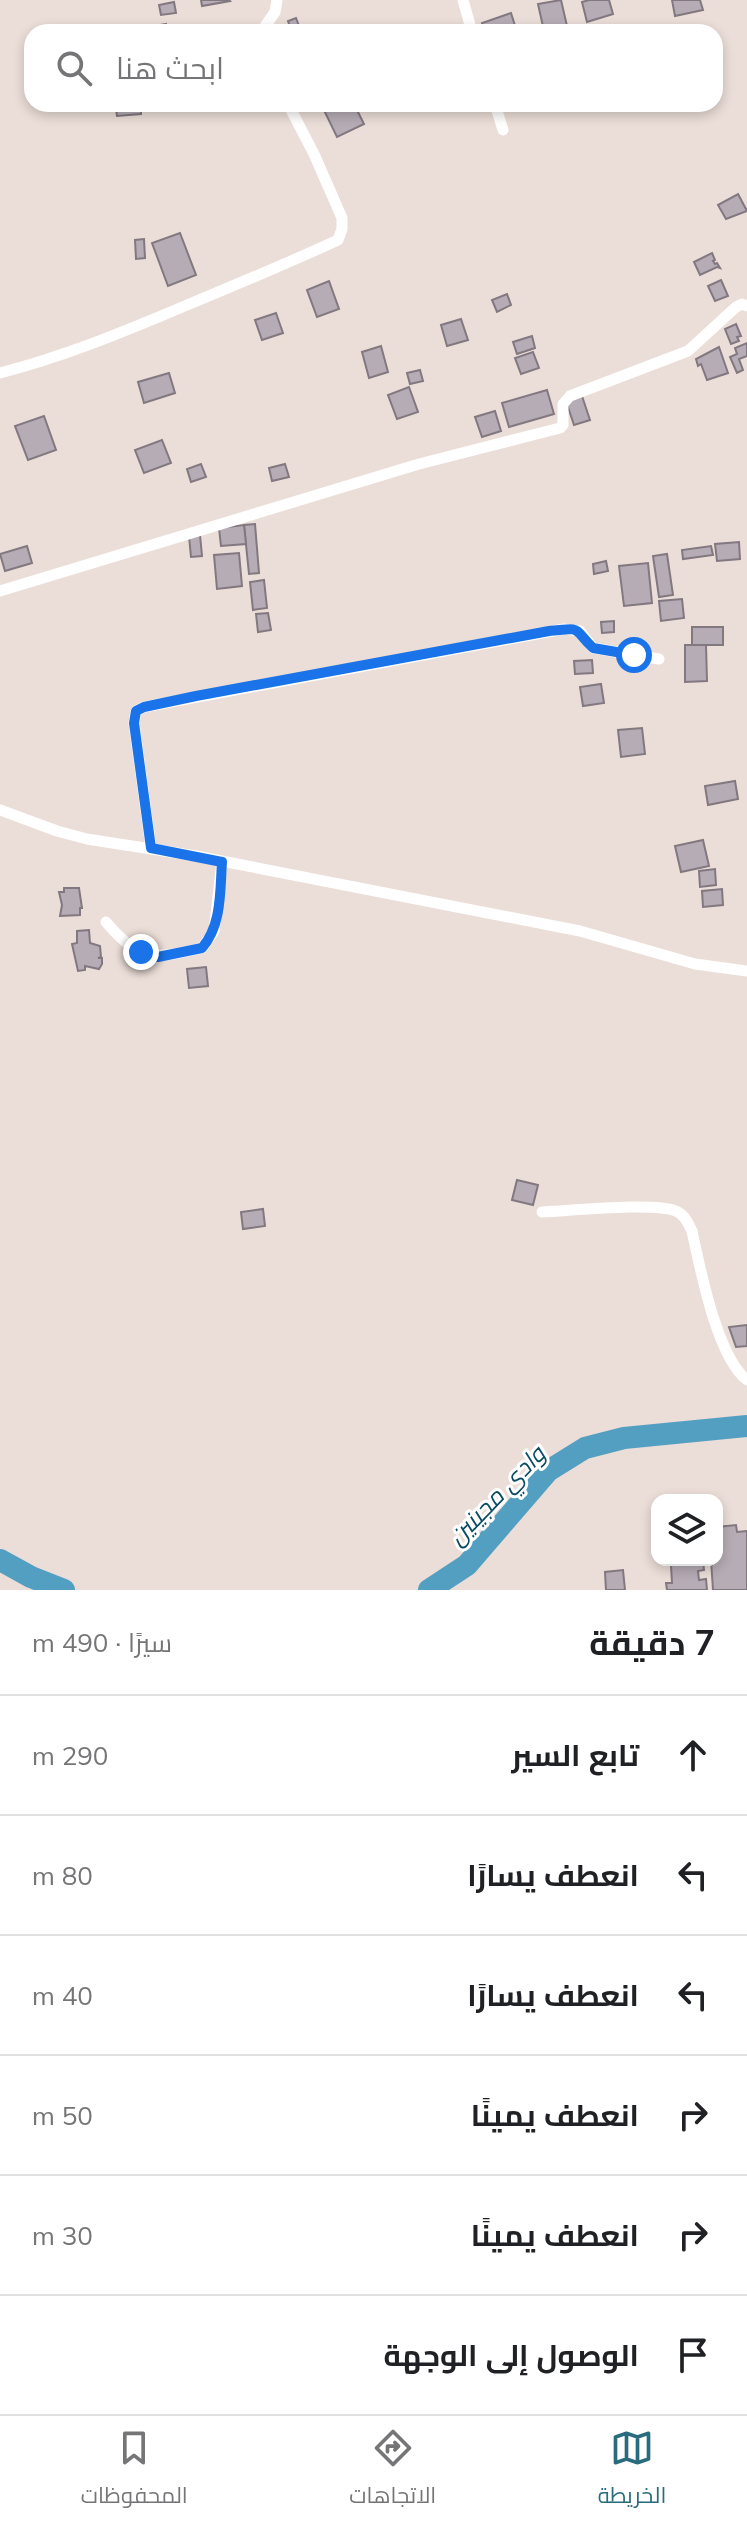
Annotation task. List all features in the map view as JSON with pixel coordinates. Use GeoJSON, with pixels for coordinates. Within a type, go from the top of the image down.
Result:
{"type":"FeatureCollection","features":[{"type":"Feature","properties":{"kind":"street"},"geometry":{"type":"LineString","coordinates":[[267,24],[275,12],[277,0]]}},
{"type":"Feature","properties":{"kind":"street"},"geometry":{"type":"LineString","coordinates":[[463,0],[470,24]]}},
{"type":"Feature","properties":{"kind":"street"},"geometry":{"type":"LineString","coordinates":[[0,373],[33,365],[112,337],[266,274],[338,240],[342,218],[292,112]]}},
{"type":"Feature","properties":{"kind":"street"},"geometry":{"type":"LineString","coordinates":[[497,112],[503,130]]}},
{"type":"Feature","properties":{"kind":"street"},"geometry":{"type":"LineString","coordinates":[[0,591],[419,464],[560,428],[563,425],[563,404],[570,396],[688,351],[736,307],[742,304],[747,306]]}},
{"type":"Feature","properties":{"kind":"street"},"geometry":{"type":"LineString","coordinates":[[151,848],[134,723],[136,711],[144,707],[564,629],[580,631],[593,648],[659,659]]}},
{"type":"Feature","properties":{"kind":"street"},"geometry":{"type":"LineString","coordinates":[[0,810],[87,839],[151,848],[580,931],[695,964],[747,971]]}},
{"type":"Feature","properties":{"kind":"street"},"geometry":{"type":"LineString","coordinates":[[106,922],[126,945],[158,957],[202,948],[214,931],[222,862]]}},
{"type":"Feature","properties":{"kind":"street"},"geometry":{"type":"LineString","coordinates":[[542,1212],[656,1208],[678,1212],[692,1231],[724,1348],[738,1373],[747,1380]]}},
{"type":"Feature","properties":{"kind":"building"},"geometry":{"type":"Polygon","coordinates":[[[201,0],[229,0],[230,1],[202,6],[201,0]]]}},
{"type":"Feature","properties":{"kind":"building"},"geometry":{"type":"Polygon","coordinates":[[[561,0],[567,24],[542,24],[538,4],[561,0]]]}},
{"type":"Feature","properties":{"kind":"building"},"geometry":{"type":"Polygon","coordinates":[[[609,0],[613,14],[587,22],[582,2],[609,0]]]}},
{"type":"Feature","properties":{"kind":"building"},"geometry":{"type":"Polygon","coordinates":[[[672,0],[700,0],[703,10],[675,16],[672,0]]]}},
{"type":"Feature","properties":{"kind":"building"},"geometry":{"type":"Polygon","coordinates":[[[174,2],[176,13],[161,15],[159,5],[174,2]]]}},
{"type":"Feature","properties":{"kind":"building"},"geometry":{"type":"Polygon","coordinates":[[[511,13],[514,24],[482,24],[511,13]]]}},
{"type":"Feature","properties":{"kind":"building"},"geometry":{"type":"Polygon","coordinates":[[[296,18],[298,24],[289,24],[288,21],[296,18]]]}},
{"type":"Feature","properties":{"kind":"building"},"geometry":{"type":"Polygon","coordinates":[[[116,112],[141,112],[141,114],[117,116],[116,112]]]}},
{"type":"Feature","properties":{"kind":"building"},"geometry":{"type":"Polygon","coordinates":[[[325,112],[358,112],[364,124],[337,137],[325,112]]]}},
{"type":"Feature","properties":{"kind":"building"},"geometry":{"type":"Polygon","coordinates":[[[738,194],[747,211],[726,219],[718,205],[738,194]]]}},
{"type":"Feature","properties":{"kind":"building"},"geometry":{"type":"Polygon","coordinates":[[[180,233],[196,275],[168,286],[152,243],[180,233]]]}},
{"type":"Feature","properties":{"kind":"building"},"geometry":{"type":"Polygon","coordinates":[[[144,239],[145,258],[136,259],[135,240],[144,239]]]}},
{"type":"Feature","properties":{"kind":"building"},"geometry":{"type":"Polygon","coordinates":[[[712,253],[713,261],[720,268],[700,275],[694,262],[712,253]]]}},
{"type":"Feature","properties":{"kind":"building"},"geometry":{"type":"Polygon","coordinates":[[[721,280],[728,296],[715,301],[708,286],[721,280]]]}},
{"type":"Feature","properties":{"kind":"building"},"geometry":{"type":"Polygon","coordinates":[[[329,281],[339,309],[317,317],[307,290],[329,281]]]}},
{"type":"Feature","properties":{"kind":"building"},"geometry":{"type":"Polygon","coordinates":[[[507,294],[511,305],[497,312],[492,300],[507,294]]]}},
{"type":"Feature","properties":{"kind":"building"},"geometry":{"type":"Polygon","coordinates":[[[276,313],[283,333],[262,340],[255,320],[276,313]]]}},
{"type":"Feature","properties":{"kind":"building"},"geometry":{"type":"Polygon","coordinates":[[[461,319],[468,340],[447,346],[441,325],[461,319]]]}},
{"type":"Feature","properties":{"kind":"building"},"geometry":{"type":"Polygon","coordinates":[[[736,324],[741,336],[737,337],[739,341],[731,344],[725,329],[736,324]]]}},
{"type":"Feature","properties":{"kind":"building"},"geometry":{"type":"Polygon","coordinates":[[[532,336],[535,348],[517,354],[513,342],[532,336]]]}},
{"type":"Feature","properties":{"kind":"building"},"geometry":{"type":"Polygon","coordinates":[[[747,343],[747,356],[739,359],[743,370],[737,373],[730,357],[737,354],[735,348],[747,343]]]}},
{"type":"Feature","properties":{"kind":"building"},"geometry":{"type":"Polygon","coordinates":[[[381,346],[388,372],[369,378],[362,352],[381,346]]]}},
{"type":"Feature","properties":{"kind":"building"},"geometry":{"type":"Polygon","coordinates":[[[719,347],[728,373],[707,380],[696,359],[719,347]]]}},
{"type":"Feature","properties":{"kind":"building"},"geometry":{"type":"Polygon","coordinates":[[[533,352],[539,368],[521,374],[515,358],[533,352]]]}},
{"type":"Feature","properties":{"kind":"building"},"geometry":{"type":"Polygon","coordinates":[[[420,370],[423,381],[410,384],[407,373],[420,370]]]}},
{"type":"Feature","properties":{"kind":"building"},"geometry":{"type":"Polygon","coordinates":[[[169,373],[175,393],[144,403],[138,382],[169,373]]]}},
{"type":"Feature","properties":{"kind":"building"},"geometry":{"type":"Polygon","coordinates":[[[409,387],[418,412],[397,419],[388,395],[409,387]]]}},
{"type":"Feature","properties":{"kind":"building"},"geometry":{"type":"Polygon","coordinates":[[[547,390],[554,414],[509,427],[502,403],[547,390]]]}},
{"type":"Feature","properties":{"kind":"building"},"geometry":{"type":"Polygon","coordinates":[[[582,396],[590,420],[574,425],[566,401],[582,396]]]}},
{"type":"Feature","properties":{"kind":"building"},"geometry":{"type":"Polygon","coordinates":[[[495,411],[501,431],[482,437],[475,417],[495,411]]]}},
{"type":"Feature","properties":{"kind":"building"},"geometry":{"type":"Polygon","coordinates":[[[44,416],[56,450],[28,460],[15,426],[44,416]]]}},
{"type":"Feature","properties":{"kind":"building"},"geometry":{"type":"Polygon","coordinates":[[[162,440],[171,463],[144,473],[135,450],[162,440]]]}},
{"type":"Feature","properties":{"kind":"building"},"geometry":{"type":"Polygon","coordinates":[[[201,464],[206,477],[191,482],[187,469],[201,464]]]}},
{"type":"Feature","properties":{"kind":"building"},"geometry":{"type":"Polygon","coordinates":[[[285,464],[289,477],[272,481],[269,468],[285,464]]]}},
{"type":"Feature","properties":{"kind":"building"},"geometry":{"type":"Polygon","coordinates":[[[255,524],[259,573],[249,574],[244,525],[255,524]]]}},
{"type":"Feature","properties":{"kind":"building"},"geometry":{"type":"Polygon","coordinates":[[[244,525],[246,544],[221,546],[219,528],[244,525]]]}},
{"type":"Feature","properties":{"kind":"building"},"geometry":{"type":"Polygon","coordinates":[[[200,535],[202,556],[191,557],[189,536],[200,535]]]}},
{"type":"Feature","properties":{"kind":"building"},"geometry":{"type":"Polygon","coordinates":[[[739,542],[740,559],[717,561],[715,544],[739,542]]]}},
{"type":"Feature","properties":{"kind":"building"},"geometry":{"type":"Polygon","coordinates":[[[27,546],[32,563],[5,571],[0,554],[27,546]]]}},
{"type":"Feature","properties":{"kind":"building"},"geometry":{"type":"Polygon","coordinates":[[[711,546],[713,555],[683,559],[682,550],[711,546]]]}},
{"type":"Feature","properties":{"kind":"building"},"geometry":{"type":"Polygon","coordinates":[[[239,553],[242,586],[217,589],[214,555],[239,553]]]}},
{"type":"Feature","properties":{"kind":"building"},"geometry":{"type":"Polygon","coordinates":[[[667,554],[673,595],[659,597],[653,556],[667,554]]]}},
{"type":"Feature","properties":{"kind":"building"},"geometry":{"type":"Polygon","coordinates":[[[606,561],[608,571],[594,574],[593,564],[606,561]]]}},
{"type":"Feature","properties":{"kind":"building"},"geometry":{"type":"Polygon","coordinates":[[[648,563],[652,603],[624,606],[619,566],[648,563]]]}},
{"type":"Feature","properties":{"kind":"building"},"geometry":{"type":"Polygon","coordinates":[[[264,580],[267,608],[253,610],[250,582],[264,580]]]}},
{"type":"Feature","properties":{"kind":"building"},"geometry":{"type":"Polygon","coordinates":[[[682,599],[684,618],[661,621],[659,601],[682,599]]]}},
{"type":"Feature","properties":{"kind":"building"},"geometry":{"type":"Polygon","coordinates":[[[268,613],[271,630],[258,632],[256,614],[268,613]]]}},
{"type":"Feature","properties":{"kind":"building"},"geometry":{"type":"Polygon","coordinates":[[[614,621],[614,632],[602,633],[601,622],[614,621]]]}},
{"type":"Feature","properties":{"kind":"building"},"geometry":{"type":"Polygon","coordinates":[[[692,627],[723,627],[723,645],[692,645],[692,627]]]}},
{"type":"Feature","properties":{"kind":"building"},"geometry":{"type":"Polygon","coordinates":[[[685,645],[706,645],[707,681],[685,682],[685,645]]]}},
{"type":"Feature","properties":{"kind":"building"},"geometry":{"type":"Polygon","coordinates":[[[592,660],[593,673],[575,674],[574,661],[592,660]]]}},
{"type":"Feature","properties":{"kind":"building"},"geometry":{"type":"Polygon","coordinates":[[[601,684],[604,703],[583,706],[580,687],[601,684]]]}},
{"type":"Feature","properties":{"kind":"building"},"geometry":{"type":"Polygon","coordinates":[[[642,728],[645,754],[621,757],[618,730],[642,728]]]}},
{"type":"Feature","properties":{"kind":"building"},"geometry":{"type":"Polygon","coordinates":[[[735,781],[738,799],[708,805],[705,786],[735,781]]]}},
{"type":"Feature","properties":{"kind":"building"},"geometry":{"type":"Polygon","coordinates":[[[703,840],[709,866],[681,872],[675,846],[703,840]]]}},
{"type":"Feature","properties":{"kind":"building"},"geometry":{"type":"Polygon","coordinates":[[[715,869],[716,885],[700,887],[699,871],[715,869]]]}},
{"type":"Feature","properties":{"kind":"building"},"geometry":{"type":"Polygon","coordinates":[[[64,888],[79,888],[80,915],[60,916],[62,905],[59,892],[64,892],[64,888]]]}},
{"type":"Feature","properties":{"kind":"building"},"geometry":{"type":"Polygon","coordinates":[[[722,889],[723,905],[703,907],[702,891],[722,889]]]}},
{"type":"Feature","properties":{"kind":"building"},"geometry":{"type":"Polygon","coordinates":[[[89,930],[90,943],[100,946],[101,957],[98,958],[102,958],[102,964],[99,969],[85,966],[85,970],[78,971],[72,944],[77,943],[77,931],[89,930]]]}},
{"type":"Feature","properties":{"kind":"building"},"geometry":{"type":"Polygon","coordinates":[[[206,967],[208,986],[189,988],[187,969],[206,967]]]}},
{"type":"Feature","properties":{"kind":"building"},"geometry":{"type":"Polygon","coordinates":[[[517,1180],[538,1185],[533,1205],[512,1200],[517,1180]]]}},
{"type":"Feature","properties":{"kind":"building"},"geometry":{"type":"Polygon","coordinates":[[[263,1209],[265,1226],[243,1229],[241,1212],[263,1209]]]}},
{"type":"Feature","properties":{"kind":"building"},"geometry":{"type":"Polygon","coordinates":[[[747,1325],[747,1346],[736,1347],[729,1327],[747,1325]]]}},
{"type":"Feature","properties":{"kind":"building"},"geometry":{"type":"Polygon","coordinates":[[[736,1525],[737,1532],[747,1531],[747,1590],[713,1590],[711,1566],[723,1566],[723,1526],[736,1525]]]}},
{"type":"Feature","properties":{"kind":"building"},"geometry":{"type":"Polygon","coordinates":[[[671,1566],[704,1566],[704,1570],[698,1571],[699,1580],[706,1579],[707,1590],[667,1590],[666,1583],[672,1583],[671,1566]]]}},
{"type":"Feature","properties":{"kind":"building"},"geometry":{"type":"Polygon","coordinates":[[[623,1570],[625,1590],[606,1590],[605,1572],[623,1570]]]}},
{"type":"Feature","properties":{"kind":"waterway","name":"وادي مجينين"},"geometry":{"type":"LineString","coordinates":[[429,1590],[467,1565],[548,1471],[585,1448],[624,1438],[747,1426]]}},
{"type":"Feature","properties":{"kind":"waterway","name":"وادي مجينين"},"geometry":{"type":"LineString","coordinates":[[0,1560],[64,1590]]}},
{"type":"Feature","properties":{"kind":"route"},"geometry":{"type":"LineString","coordinates":[[141,952],[158,957],[202,948],[214,931],[222,862],[151,848],[134,723],[136,711],[196,696],[549,631],[575,629],[584,635],[593,648],[634,655]]}}]}
